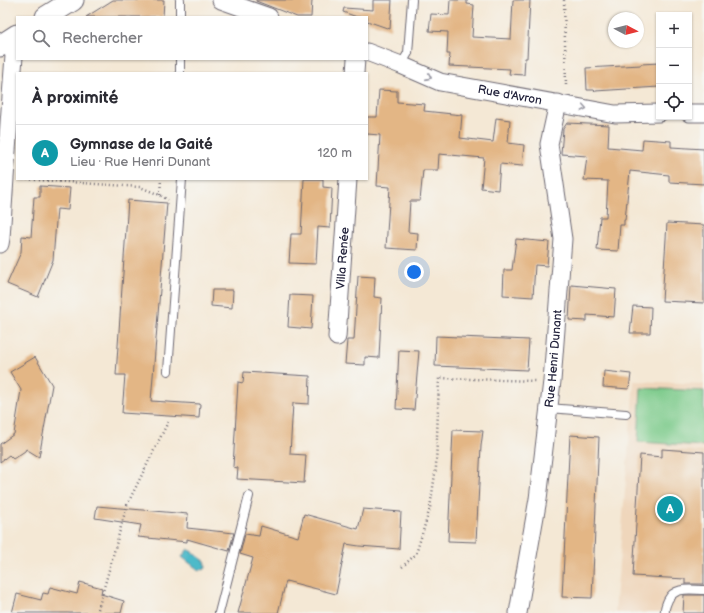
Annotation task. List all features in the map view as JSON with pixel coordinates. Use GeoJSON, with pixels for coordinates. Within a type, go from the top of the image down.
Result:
{"type":"FeatureCollection","features":[{"type":"Feature","properties":{"kind":"street"},"geometry":{"type":"LineString","coordinates":[[48,16],[73,0]]}},
{"type":"Feature","properties":{"kind":"street"},"geometry":{"type":"LineString","coordinates":[[221,0],[266,16]]}},
{"type":"Feature","properties":{"kind":"street"},"geometry":{"type":"LineString","coordinates":[[0,244],[2,238],[14,56],[9,40]]}},
{"type":"Feature","properties":{"kind":"street","name":"Rue d'Avron"},"geometry":{"type":"LineString","coordinates":[[368,52],[440,82],[614,114],[656,113]]}},
{"type":"Feature","properties":{"kind":"street"},"geometry":{"type":"LineString","coordinates":[[355,72],[356,60]]}},
{"type":"Feature","properties":{"kind":"street","name":"Rue Henri Dunant"},"geometry":{"type":"LineString","coordinates":[[518,613],[538,499],[552,381],[563,239],[549,144],[558,103]]}},
{"type":"Feature","properties":{"kind":"street"},"geometry":{"type":"LineString","coordinates":[[692,113],[704,113]]}},
{"type":"Feature","properties":{"kind":"street","name":"Villa Renée"},"geometry":{"type":"LineString","coordinates":[[337,337],[348,180]]}},
{"type":"Feature","properties":{"kind":"lane"},"geometry":{"type":"LineString","coordinates":[[180,0],[180,16]]}},
{"type":"Feature","properties":{"kind":"lane"},"geometry":{"type":"LineString","coordinates":[[401,65],[408,53],[412,0]]}},
{"type":"Feature","properties":{"kind":"lane"},"geometry":{"type":"LineString","coordinates":[[180,60],[180,72]]}},
{"type":"Feature","properties":{"kind":"lane"},"geometry":{"type":"LineString","coordinates":[[168,371],[182,180]]}},
{"type":"Feature","properties":{"kind":"lane"},"geometry":{"type":"LineString","coordinates":[[548,408],[626,414]]}},
{"type":"Feature","properties":{"kind":"lane"},"geometry":{"type":"LineString","coordinates":[[219,613],[249,496]]}},
{"type":"Feature","properties":{"kind":"lane"},"geometry":{"type":"LineString","coordinates":[[665,613],[664,609],[671,595],[680,590],[704,590]]}},
{"type":"Feature","properties":{"kind":"path"},"geometry":{"type":"LineString","coordinates":[[558,103],[566,85],[564,0]]}},
{"type":"Feature","properties":{"kind":"path"},"geometry":{"type":"LineString","coordinates":[[40,180],[140,186],[160,195],[180,208]]}},
{"type":"Feature","properties":{"kind":"path"},"geometry":{"type":"LineString","coordinates":[[160,195],[161,180]]}},
{"type":"Feature","properties":{"kind":"path"},"geometry":{"type":"LineString","coordinates":[[402,567],[416,554],[430,508],[436,467],[440,378],[552,381]]}},
{"type":"Feature","properties":{"kind":"path"},"geometry":{"type":"LineString","coordinates":[[97,613],[127,504],[168,422]]}},
{"type":"Feature","properties":{"kind":"shaded area"},"geometry":{"type":"Polygon","coordinates":[[[634,381],[704,384],[704,613],[615,613],[634,381]]]}},
{"type":"Feature","properties":{"kind":"green space"},"geometry":{"type":"Polygon","coordinates":[[[641,388],[704,391],[704,446],[638,442],[641,388]]]}},
{"type":"Feature","properties":{"kind":"water"},"geometry":{"type":"Polygon","coordinates":[[[188,549],[206,562],[205,569],[200,571],[182,557],[188,549]]]}},
{"type":"Feature","properties":{"kind":"building"},"geometry":{"type":"Polygon","coordinates":[[[113,0],[164,0],[163,16],[88,16],[113,0]]]}},
{"type":"Feature","properties":{"kind":"building"},"geometry":{"type":"Polygon","coordinates":[[[312,0],[311,16],[294,16],[256,1],[312,0]]]}},
{"type":"Feature","properties":{"kind":"building"},"geometry":{"type":"Polygon","coordinates":[[[373,0],[392,0],[390,29],[368,21],[368,16],[354,16],[343,12],[344,8],[373,10],[373,0]]]}},
{"type":"Feature","properties":{"kind":"building"},"geometry":{"type":"Polygon","coordinates":[[[450,0],[467,0],[467,4],[474,5],[472,37],[511,39],[513,0],[530,0],[527,58],[525,58],[524,75],[509,74],[510,69],[449,66],[450,54],[447,54],[448,32],[429,31],[431,14],[449,15],[450,0]]]}},
{"type":"Feature","properties":{"kind":"building"},"geometry":{"type":"Polygon","coordinates":[[[656,63],[656,87],[595,91],[587,90],[586,68],[656,63]]]}},
{"type":"Feature","properties":{"kind":"building"},"geometry":{"type":"Polygon","coordinates":[[[379,90],[397,91],[397,102],[425,104],[424,111],[462,115],[460,138],[493,142],[496,118],[510,120],[508,143],[524,145],[522,166],[500,164],[498,190],[481,188],[484,158],[439,154],[438,170],[423,170],[420,201],[410,201],[408,232],[418,233],[417,250],[386,248],[390,187],[377,186],[380,135],[368,134],[368,117],[377,117],[379,90]]]}},
{"type":"Feature","properties":{"kind":"building"},"geometry":{"type":"Polygon","coordinates":[[[567,123],[609,125],[608,147],[642,150],[643,139],[671,141],[671,147],[704,149],[704,184],[669,182],[669,175],[630,171],[625,220],[624,225],[620,225],[618,251],[597,250],[600,217],[606,217],[608,181],[584,180],[587,156],[561,154],[563,129],[567,123]]]}},
{"type":"Feature","properties":{"kind":"building"},"geometry":{"type":"Polygon","coordinates":[[[304,180],[323,180],[323,187],[332,188],[330,228],[318,227],[316,264],[289,263],[291,234],[301,234],[304,180]]]}},
{"type":"Feature","properties":{"kind":"building"},"geometry":{"type":"Polygon","coordinates":[[[40,186],[70,188],[68,210],[57,209],[53,260],[38,297],[7,284],[21,252],[22,236],[31,237],[34,197],[40,197],[40,186]]]}},
{"type":"Feature","properties":{"kind":"building"},"geometry":{"type":"Polygon","coordinates":[[[128,200],[167,203],[151,401],[200,404],[199,418],[122,413],[125,375],[116,375],[128,200]]]}},
{"type":"Feature","properties":{"kind":"building"},"geometry":{"type":"Polygon","coordinates":[[[667,223],[704,225],[704,303],[662,301],[667,223]]]}},
{"type":"Feature","properties":{"kind":"building"},"geometry":{"type":"Polygon","coordinates":[[[516,239],[549,242],[547,266],[535,265],[533,297],[503,295],[504,270],[512,270],[516,239]]]}},
{"type":"Feature","properties":{"kind":"building"},"geometry":{"type":"Polygon","coordinates":[[[358,276],[375,277],[374,297],[382,298],[379,358],[365,357],[365,365],[345,364],[347,340],[354,340],[358,276]]]}},
{"type":"Feature","properties":{"kind":"building"},"geometry":{"type":"Polygon","coordinates":[[[571,285],[616,289],[614,317],[587,315],[587,321],[569,320],[571,285]]]}},
{"type":"Feature","properties":{"kind":"building"},"geometry":{"type":"Polygon","coordinates":[[[212,290],[233,290],[232,308],[211,306],[212,290]]]}},
{"type":"Feature","properties":{"kind":"building"},"geometry":{"type":"Polygon","coordinates":[[[290,295],[313,296],[311,329],[288,327],[290,295]]]}},
{"type":"Feature","properties":{"kind":"building"},"geometry":{"type":"Polygon","coordinates":[[[633,306],[651,307],[650,333],[630,333],[633,306]]]}},
{"type":"Feature","properties":{"kind":"building"},"geometry":{"type":"Polygon","coordinates":[[[436,336],[529,340],[527,370],[435,366],[436,336]]]}},
{"type":"Feature","properties":{"kind":"building"},"geometry":{"type":"Polygon","coordinates":[[[399,350],[419,351],[414,410],[396,409],[399,350]]]}},
{"type":"Feature","properties":{"kind":"building"},"geometry":{"type":"Polygon","coordinates":[[[35,357],[52,385],[39,457],[26,449],[13,459],[9,455],[0,462],[0,444],[14,434],[21,390],[10,372],[35,357]]]}},
{"type":"Feature","properties":{"kind":"building"},"geometry":{"type":"Polygon","coordinates":[[[604,371],[631,374],[629,389],[603,387],[604,371]]]}},
{"type":"Feature","properties":{"kind":"building"},"geometry":{"type":"Polygon","coordinates":[[[244,372],[310,376],[309,404],[293,403],[290,454],[306,455],[304,483],[237,479],[238,468],[233,467],[238,382],[243,383],[244,372]]]}},
{"type":"Feature","properties":{"kind":"building"},"geometry":{"type":"Polygon","coordinates":[[[453,430],[483,431],[476,542],[448,541],[453,430]]]}},
{"type":"Feature","properties":{"kind":"building"},"geometry":{"type":"Polygon","coordinates":[[[570,435],[599,437],[592,598],[562,597],[570,435]]]}},
{"type":"Feature","properties":{"kind":"building"},"geometry":{"type":"Polygon","coordinates":[[[662,449],[704,452],[704,584],[685,584],[685,579],[633,576],[640,455],[662,457],[662,449]]]}},
{"type":"Feature","properties":{"kind":"building"},"geometry":{"type":"Polygon","coordinates":[[[97,506],[188,514],[187,528],[234,533],[229,551],[187,539],[187,542],[138,537],[141,525],[95,518],[97,506]]]}},
{"type":"Feature","properties":{"kind":"building"},"geometry":{"type":"Polygon","coordinates":[[[363,509],[401,512],[399,549],[346,544],[336,594],[286,581],[278,613],[238,613],[253,558],[240,554],[245,534],[259,536],[261,526],[298,537],[304,514],[358,529],[363,509]]]}},
{"type":"Feature","properties":{"kind":"building"},"geometry":{"type":"Polygon","coordinates":[[[80,582],[102,588],[101,594],[124,601],[121,613],[12,613],[17,594],[41,600],[43,593],[48,594],[50,587],[77,594],[80,582]]]}},
{"type":"Feature","properties":{"kind":"building"},"geometry":{"type":"Polygon","coordinates":[[[684,595],[704,595],[704,613],[683,613],[684,595]]]}},
{"type":"Feature","properties":{"kind":"place","name":"Gymnase de la Gaité"},"geometry":{"type":"Point","coordinates":[670,509]}}]}
